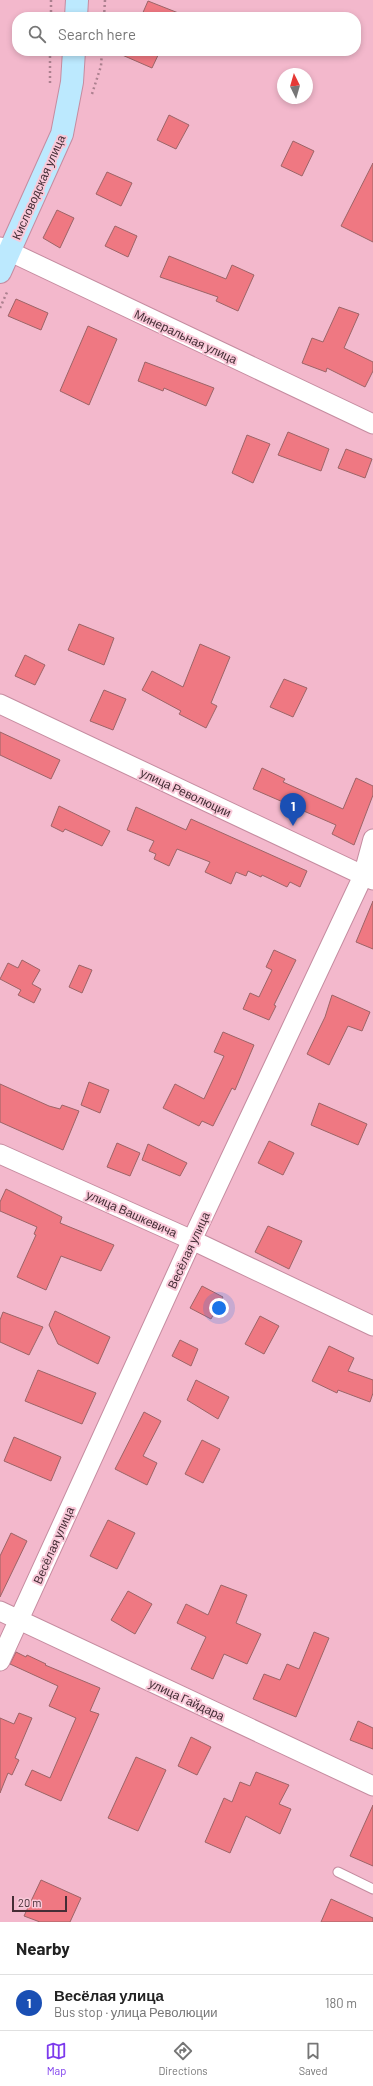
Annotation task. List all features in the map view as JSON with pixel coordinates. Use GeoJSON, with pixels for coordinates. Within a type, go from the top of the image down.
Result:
{"type":"FeatureCollection","features":[{"type":"Feature","properties":{"kind":"main road"},"geometry":{"type":"LineString","coordinates":[[77,12],[78,0]]}},
{"type":"Feature","properties":{"kind":"main road","name":"Кисловодская улица"},"geometry":{"type":"LineString","coordinates":[[0,272],[5,249],[62,134],[72,82],[74,56]]}},
{"type":"Feature","properties":{"kind":"street","name":"Минеральная улица"},"geometry":{"type":"LineString","coordinates":[[5,249],[373,424]]}},
{"type":"Feature","properties":{"kind":"street","name":"улица Революции"},"geometry":{"type":"LineString","coordinates":[[0,704],[368,878]]}},
{"type":"Feature","properties":{"kind":"street","name":"Весёлая улица"},"geometry":{"type":"LineString","coordinates":[[0,1660],[192,1240],[368,878],[373,839]]}},
{"type":"Feature","properties":{"kind":"street","name":"улица Вашкевича"},"geometry":{"type":"LineString","coordinates":[[0,1154],[192,1240],[373,1326]]}},
{"type":"Feature","properties":{"kind":"street","name":"улица Гайдара"},"geometry":{"type":"LineString","coordinates":[[0,1611],[373,1786]]}},
{"type":"Feature","properties":{"kind":"lane"},"geometry":{"type":"LineString","coordinates":[[338,1872],[373,1889]]}},
{"type":"Feature","properties":{"kind":"path"},"geometry":{"type":"LineString","coordinates":[[51,0],[51,12]]}},
{"type":"Feature","properties":{"kind":"path"},"geometry":{"type":"LineString","coordinates":[[104,12],[105,0]]}},
{"type":"Feature","properties":{"kind":"building"},"geometry":{"type":"Polygon","coordinates":[[[148,1],[176,12],[143,12],[148,1]]]}},
{"type":"Feature","properties":{"kind":"building"},"geometry":{"type":"Polygon","coordinates":[[[124,56],[158,56],[152,68],[124,56]]]}},
{"type":"Feature","properties":{"kind":"building"},"geometry":{"type":"Polygon","coordinates":[[[169,115],[189,125],[176,149],[157,140],[169,115]]]}},
{"type":"Feature","properties":{"kind":"building"},"geometry":{"type":"Polygon","coordinates":[[[293,141],[314,151],[302,176],[281,166],[293,141]]]}},
{"type":"Feature","properties":{"kind":"building"},"geometry":{"type":"Polygon","coordinates":[[[373,163],[373,242],[341,226],[373,163]]]}},
{"type":"Feature","properties":{"kind":"building"},"geometry":{"type":"Polygon","coordinates":[[[107,172],[132,183],[121,206],[96,194],[107,172]]]}},
{"type":"Feature","properties":{"kind":"building"},"geometry":{"type":"Polygon","coordinates":[[[57,210],[74,218],[60,248],[43,238],[57,210]]]}},
{"type":"Feature","properties":{"kind":"building"},"geometry":{"type":"Polygon","coordinates":[[[115,226],[137,236],[128,257],[105,246],[115,226]]]}},
{"type":"Feature","properties":{"kind":"building"},"geometry":{"type":"Polygon","coordinates":[[[169,256],[226,279],[232,265],[254,275],[238,311],[216,301],[218,297],[160,277],[169,256]]]}},
{"type":"Feature","properties":{"kind":"building"},"geometry":{"type":"Polygon","coordinates":[[[16,299],[48,313],[41,330],[8,316],[16,299]]]}},
{"type":"Feature","properties":{"kind":"building"},"geometry":{"type":"Polygon","coordinates":[[[339,307],[359,314],[344,348],[373,362],[373,371],[365,387],[327,368],[326,372],[302,363],[312,338],[323,342],[339,307]]]}},
{"type":"Feature","properties":{"kind":"building"},"geometry":{"type":"Polygon","coordinates":[[[88,326],[117,339],[89,405],[60,391],[88,326]]]}},
{"type":"Feature","properties":{"kind":"building"},"geometry":{"type":"Polygon","coordinates":[[[145,362],[214,388],[206,406],[164,388],[163,391],[138,381],[145,362]]]}},
{"type":"Feature","properties":{"kind":"building"},"geometry":{"type":"Polygon","coordinates":[[[288,432],[329,449],[321,471],[278,455],[288,432]]]}},
{"type":"Feature","properties":{"kind":"building"},"geometry":{"type":"Polygon","coordinates":[[[247,435],[270,444],[253,483],[232,473],[247,435]]]}},
{"type":"Feature","properties":{"kind":"building"},"geometry":{"type":"Polygon","coordinates":[[[346,449],[372,459],[365,478],[338,468],[346,449]]]}},
{"type":"Feature","properties":{"kind":"building"},"geometry":{"type":"Polygon","coordinates":[[[79,624],[114,638],[104,665],[68,650],[79,624]]]}},
{"type":"Feature","properties":{"kind":"building"},"geometry":{"type":"Polygon","coordinates":[[[200,644],[230,657],[211,703],[217,706],[206,728],[179,714],[181,711],[142,690],[152,671],[183,687],[200,644]]]}},
{"type":"Feature","properties":{"kind":"building"},"geometry":{"type":"Polygon","coordinates":[[[25,655],[45,665],[35,685],[15,676],[25,655]]]}},
{"type":"Feature","properties":{"kind":"building"},"geometry":{"type":"Polygon","coordinates":[[[284,679],[307,688],[293,717],[270,707],[284,679]]]}},
{"type":"Feature","properties":{"kind":"building"},"geometry":{"type":"Polygon","coordinates":[[[104,690],[126,699],[113,730],[90,721],[104,690]]]}},
{"type":"Feature","properties":{"kind":"building"},"geometry":{"type":"Polygon","coordinates":[[[0,732],[60,760],[51,779],[0,755],[0,732]]]}},
{"type":"Feature","properties":{"kind":"building"},"geometry":{"type":"Polygon","coordinates":[[[262,768],[285,779],[283,782],[343,809],[356,778],[373,786],[373,795],[354,845],[332,834],[336,825],[253,789],[262,768]]]}},
{"type":"Feature","properties":{"kind":"building"},"geometry":{"type":"Polygon","coordinates":[[[59,806],[110,831],[102,846],[65,829],[63,832],[51,826],[59,806]]]}},
{"type":"Feature","properties":{"kind":"building"},"geometry":{"type":"Polygon","coordinates":[[[136,807],[186,830],[191,819],[307,871],[300,887],[290,882],[287,887],[262,875],[261,877],[248,871],[246,876],[236,872],[231,884],[205,872],[210,862],[177,849],[169,866],[154,859],[156,854],[149,851],[154,841],[127,830],[136,807]]]}},
{"type":"Feature","properties":{"kind":"building"},"geometry":{"type":"Polygon","coordinates":[[[373,901],[373,949],[356,942],[373,901]]]}},
{"type":"Feature","properties":{"kind":"building"},"geometry":{"type":"Polygon","coordinates":[[[274,950],[296,960],[274,1005],[276,1006],[269,1020],[243,1009],[250,993],[259,997],[272,970],[266,967],[274,950]]]}},
{"type":"Feature","properties":{"kind":"building"},"geometry":{"type":"Polygon","coordinates":[[[22,960],[40,970],[32,984],[41,989],[34,1003],[18,995],[21,990],[0,979],[8,963],[18,968],[22,960]]]}},
{"type":"Feature","properties":{"kind":"building"},"geometry":{"type":"Polygon","coordinates":[[[79,965],[92,970],[82,993],[69,987],[79,965]]]}},
{"type":"Feature","properties":{"kind":"building"},"geometry":{"type":"Polygon","coordinates":[[[332,995],[370,1012],[362,1031],[348,1026],[329,1065],[307,1054],[325,1017],[332,995]]]}},
{"type":"Feature","properties":{"kind":"building"},"geometry":{"type":"Polygon","coordinates":[[[223,1032],[254,1045],[235,1090],[232,1088],[213,1126],[202,1121],[199,1126],[163,1108],[175,1084],[204,1099],[224,1056],[214,1052],[223,1032]]]}},
{"type":"Feature","properties":{"kind":"building"},"geometry":{"type":"Polygon","coordinates":[[[89,1082],[109,1090],[100,1113],[81,1105],[89,1082]]]}},
{"type":"Feature","properties":{"kind":"building"},"geometry":{"type":"Polygon","coordinates":[[[0,1084],[49,1106],[60,1109],[62,1105],[79,1111],[63,1150],[0,1122],[0,1084]]]}},
{"type":"Feature","properties":{"kind":"building"},"geometry":{"type":"Polygon","coordinates":[[[319,1103],[367,1124],[358,1145],[311,1125],[319,1103]]]}},
{"type":"Feature","properties":{"kind":"building"},"geometry":{"type":"Polygon","coordinates":[[[269,1141],[294,1153],[283,1175],[258,1163],[269,1141]]]}},
{"type":"Feature","properties":{"kind":"building"},"geometry":{"type":"Polygon","coordinates":[[[117,1143],[140,1153],[130,1176],[107,1167],[117,1143]]]}},
{"type":"Feature","properties":{"kind":"building"},"geometry":{"type":"Polygon","coordinates":[[[148,1144],[187,1163],[180,1176],[142,1160],[148,1144]]]}},
{"type":"Feature","properties":{"kind":"building"},"geometry":{"type":"Polygon","coordinates":[[[6,1189],[62,1217],[60,1223],[114,1245],[101,1271],[61,1256],[46,1290],[17,1277],[36,1235],[34,1234],[37,1227],[0,1211],[0,1202],[6,1189]]]}},
{"type":"Feature","properties":{"kind":"building"},"geometry":{"type":"Polygon","coordinates":[[[268,1226],[302,1241],[289,1269],[255,1252],[268,1226]]]}},
{"type":"Feature","properties":{"kind":"building"},"geometry":{"type":"Polygon","coordinates":[[[202,1286],[223,1297],[211,1319],[190,1308],[202,1286]]]}},
{"type":"Feature","properties":{"kind":"building"},"geometry":{"type":"Polygon","coordinates":[[[55,1311],[110,1337],[98,1364],[58,1344],[49,1325],[55,1311]]]}},
{"type":"Feature","properties":{"kind":"building"},"geometry":{"type":"Polygon","coordinates":[[[3,1312],[43,1327],[29,1355],[0,1342],[0,1320],[3,1312]]]}},
{"type":"Feature","properties":{"kind":"building"},"geometry":{"type":"Polygon","coordinates":[[[260,1316],[279,1326],[264,1354],[245,1344],[260,1316]]]}},
{"type":"Feature","properties":{"kind":"building"},"geometry":{"type":"Polygon","coordinates":[[[180,1340],[198,1349],[191,1366],[172,1356],[180,1340]]]}},
{"type":"Feature","properties":{"kind":"building"},"geometry":{"type":"Polygon","coordinates":[[[329,1346],[354,1358],[348,1371],[373,1380],[373,1393],[370,1402],[338,1390],[337,1393],[312,1381],[329,1346]]]}},
{"type":"Feature","properties":{"kind":"building"},"geometry":{"type":"Polygon","coordinates":[[[38,1370],[96,1393],[82,1424],[25,1401],[38,1370]]]}},
{"type":"Feature","properties":{"kind":"building"},"geometry":{"type":"Polygon","coordinates":[[[196,1380],[229,1397],[218,1419],[187,1400],[196,1380]]]}},
{"type":"Feature","properties":{"kind":"building"},"geometry":{"type":"Polygon","coordinates":[[[144,1412],[161,1421],[143,1456],[157,1463],[147,1485],[115,1469],[144,1412]]]}},
{"type":"Feature","properties":{"kind":"building"},"geometry":{"type":"Polygon","coordinates":[[[14,1437],[61,1457],[51,1481],[4,1461],[14,1437]]]}},
{"type":"Feature","properties":{"kind":"building"},"geometry":{"type":"Polygon","coordinates":[[[202,1440],[220,1449],[203,1483],[185,1474],[202,1440]]]}},
{"type":"Feature","properties":{"kind":"building"},"geometry":{"type":"Polygon","coordinates":[[[108,1520],[135,1533],[117,1569],[90,1556],[108,1520]]]}},
{"type":"Feature","properties":{"kind":"building"},"geometry":{"type":"Polygon","coordinates":[[[11,1533],[27,1541],[0,1597],[0,1556],[11,1533]]]}},
{"type":"Feature","properties":{"kind":"building"},"geometry":{"type":"Polygon","coordinates":[[[221,1585],[247,1595],[236,1623],[261,1634],[247,1664],[224,1654],[213,1679],[191,1669],[206,1637],[177,1623],[186,1604],[208,1615],[221,1585]]]}},
{"type":"Feature","properties":{"kind":"building"},"geometry":{"type":"Polygon","coordinates":[[[128,1591],[152,1604],[135,1634],[111,1620],[128,1591]]]}},
{"type":"Feature","properties":{"kind":"building"},"geometry":{"type":"Polygon","coordinates":[[[314,1632],[329,1638],[296,1717],[253,1699],[264,1674],[280,1680],[287,1664],[299,1669],[314,1632]]]}},
{"type":"Feature","properties":{"kind":"building"},"geometry":{"type":"Polygon","coordinates":[[[16,1652],[26,1657],[27,1655],[46,1664],[45,1665],[100,1688],[90,1711],[99,1714],[61,1801],[25,1785],[32,1770],[50,1778],[76,1718],[49,1706],[58,1686],[10,1664],[16,1652]]]}},
{"type":"Feature","properties":{"kind":"building"},"geometry":{"type":"Polygon","coordinates":[[[19,1713],[32,1718],[15,1758],[19,1760],[12,1775],[8,1773],[0,1793],[0,1718],[14,1724],[19,1713]]]}},
{"type":"Feature","properties":{"kind":"building"},"geometry":{"type":"Polygon","coordinates":[[[358,1721],[373,1728],[373,1749],[350,1740],[358,1721]]]}},
{"type":"Feature","properties":{"kind":"building"},"geometry":{"type":"Polygon","coordinates":[[[191,1737],[211,1747],[197,1775],[178,1766],[191,1737]]]}},
{"type":"Feature","properties":{"kind":"building"},"geometry":{"type":"Polygon","coordinates":[[[136,1757],[166,1770],[138,1831],[108,1818],[136,1757]]]}},
{"type":"Feature","properties":{"kind":"building"},"geometry":{"type":"Polygon","coordinates":[[[256,1772],[289,1785],[279,1804],[291,1809],[280,1834],[246,1816],[230,1853],[205,1842],[224,1798],[232,1802],[240,1782],[250,1786],[256,1772]]]}},
{"type":"Feature","properties":{"kind":"building"},"geometry":{"type":"Polygon","coordinates":[[[373,1805],[373,1866],[350,1856],[373,1805]]]}},
{"type":"Feature","properties":{"kind":"building"},"geometry":{"type":"Polygon","coordinates":[[[41,1880],[81,1898],[70,1922],[40,1922],[24,1916],[41,1880]]]}},
{"type":"Feature","properties":{"kind":"building"},"geometry":{"type":"Polygon","coordinates":[[[331,1899],[373,1918],[373,1922],[321,1922],[331,1899]]]}},
{"type":"Feature","properties":{"kind":"place","name":"Весёлая улица"},"geometry":{"type":"Point","coordinates":[293,826]}}]}
